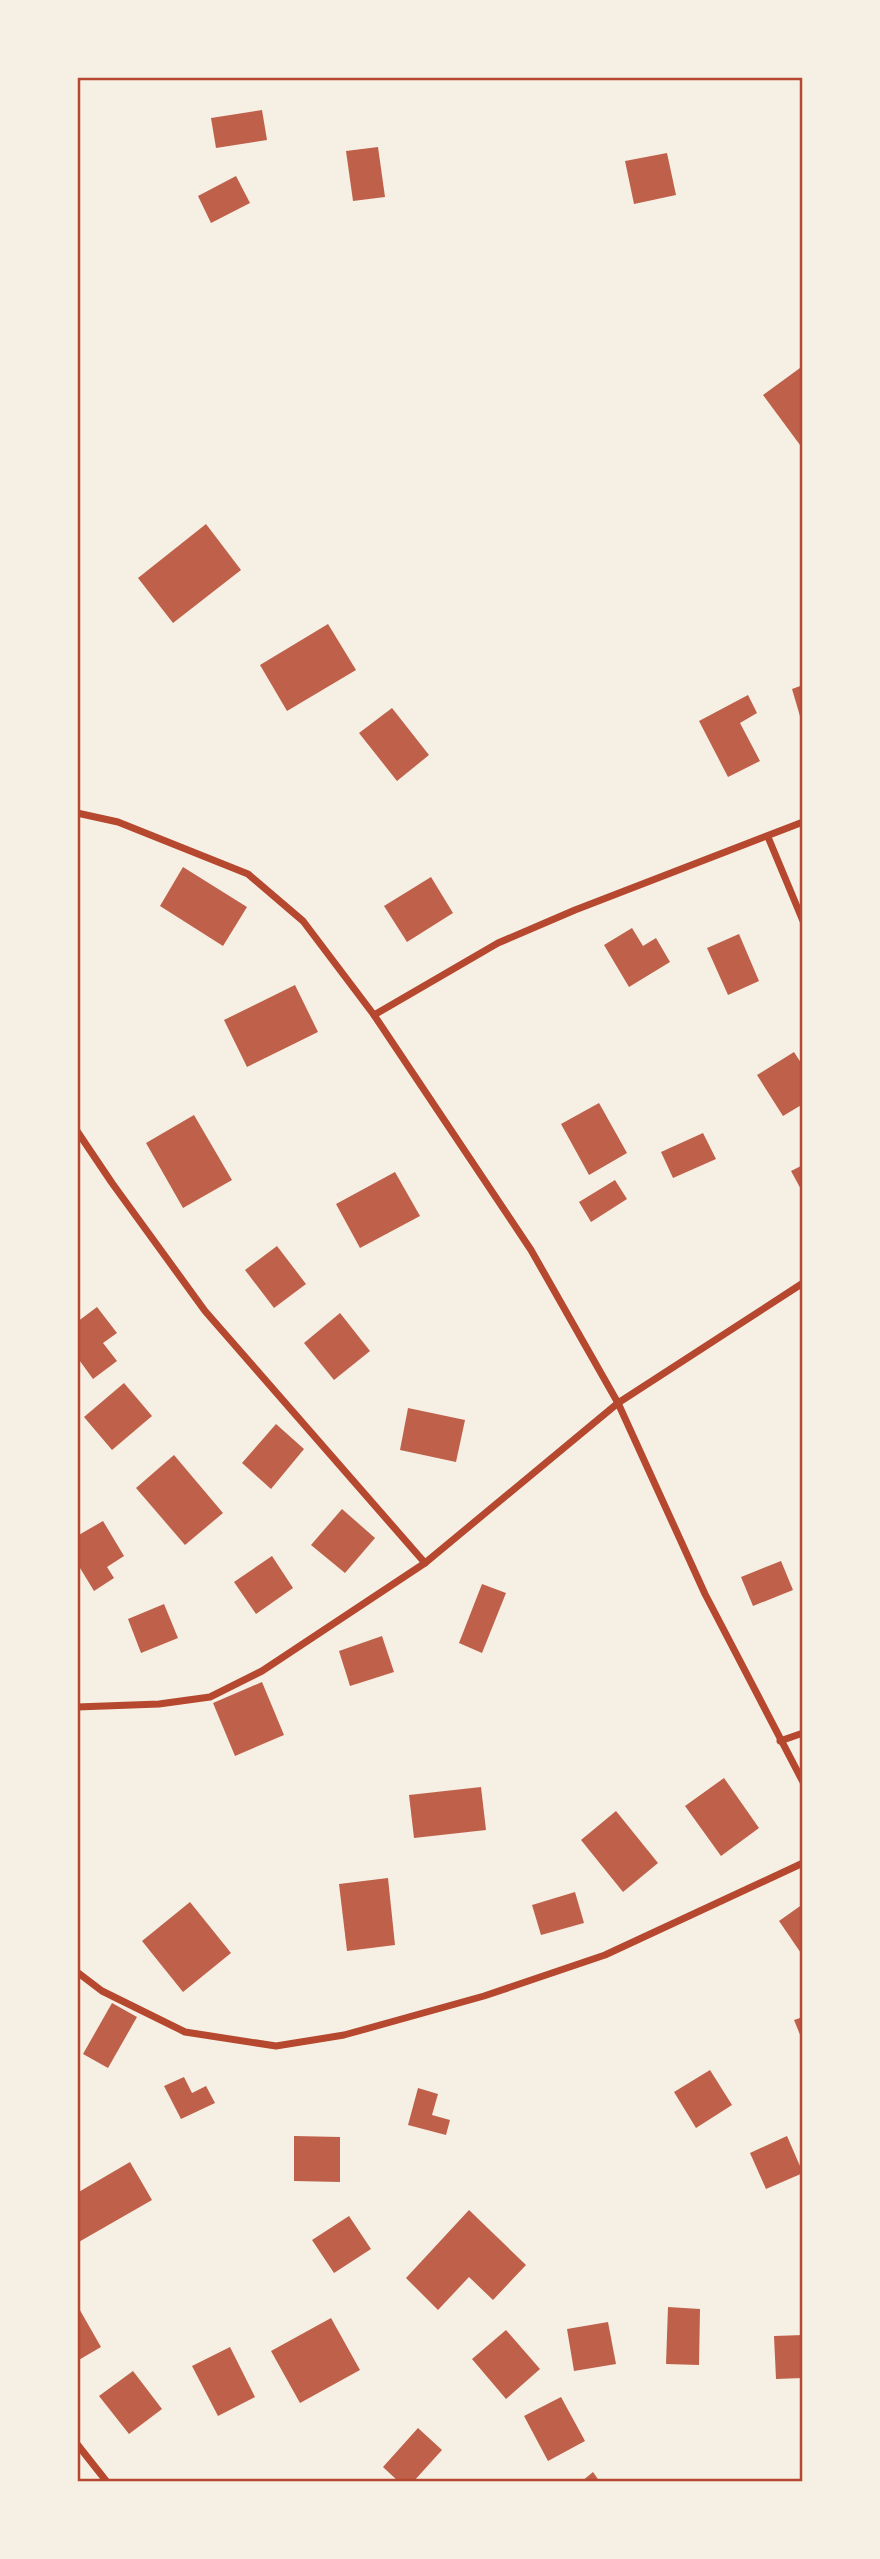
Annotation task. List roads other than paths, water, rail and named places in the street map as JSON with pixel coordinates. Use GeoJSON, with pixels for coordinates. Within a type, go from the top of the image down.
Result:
{"type":"FeatureCollection","features":[{"type":"Feature","properties":{"kind":"street"},"geometry":{"type":"LineString","coordinates":[[77,813],[118,822],[248,874],[303,920],[374,1015],[531,1250],[618,1404],[705,1594],[803,1782]]}},
{"type":"Feature","properties":{"kind":"street"},"geometry":{"type":"LineString","coordinates":[[374,1015],[498,943],[575,910],[803,822]]}},
{"type":"Feature","properties":{"kind":"street"},"geometry":{"type":"LineString","coordinates":[[768,837],[803,921]]}},
{"type":"Feature","properties":{"kind":"street"},"geometry":{"type":"LineString","coordinates":[[77,1131],[205,1311],[425,1563]]}},
{"type":"Feature","properties":{"kind":"street"},"geometry":{"type":"LineString","coordinates":[[77,1707],[159,1704],[210,1697],[262,1671],[425,1563],[618,1404],[803,1283]]}},
{"type":"Feature","properties":{"kind":"street"},"geometry":{"type":"LineString","coordinates":[[780,1741],[803,1733]]}},
{"type":"Feature","properties":{"kind":"street"},"geometry":{"type":"LineString","coordinates":[[77,1972],[102,1992],[185,2032],[276,2046],[344,2035],[446,2007],[605,1955],[803,1863]]}},
{"type":"Feature","properties":{"kind":"street"},"geometry":{"type":"LineString","coordinates":[[77,2444],[107,2482]]}}]}
